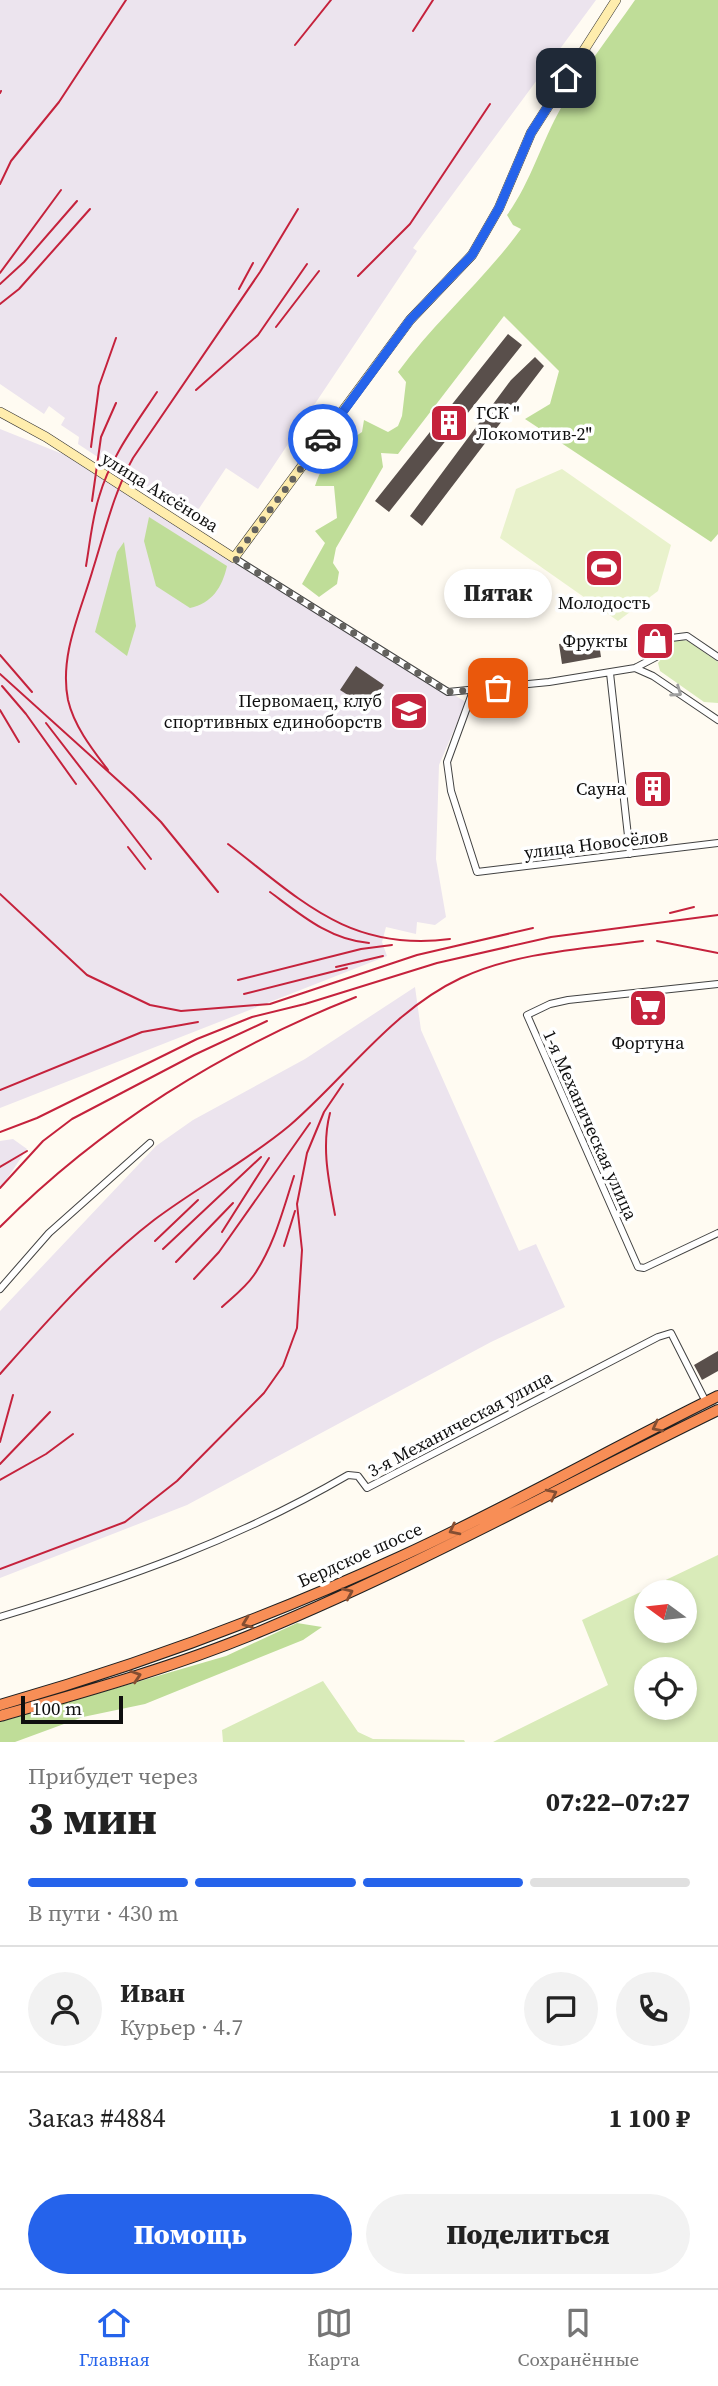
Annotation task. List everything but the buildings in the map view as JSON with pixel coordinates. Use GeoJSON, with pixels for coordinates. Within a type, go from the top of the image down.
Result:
{"type":"FeatureCollection","features":[{"type":"Feature","properties":{"kind":"highway","name":"Бердское шоссе"},"geometry":{"type":"LineString","coordinates":[[0,1705],[168,1653],[328,1589],[416,1549],[718,1396]]}},
{"type":"Feature","properties":{"kind":"highway","name":"Бердское шоссе"},"geometry":{"type":"LineString","coordinates":[[0,1716],[108,1685],[259,1632],[408,1566],[718,1410]]}},
{"type":"Feature","properties":{"kind":"street"},"geometry":{"type":"LineString","coordinates":[[234,558],[396,338],[472,255],[499,208],[531,133],[616,0]]}},
{"type":"Feature","properties":{"kind":"street","name":"улица Аксёнова"},"geometry":{"type":"LineString","coordinates":[[0,412],[46,437],[448,692],[473,691],[635,668],[662,652],[671,638],[681,635],[687,636],[715,655]]}},
{"type":"Feature","properties":{"kind":"street"},"geometry":{"type":"LineString","coordinates":[[715,655],[718,645]]}},
{"type":"Feature","properties":{"kind":"street"},"geometry":{"type":"LineString","coordinates":[[635,668],[653,676],[718,720]]}},
{"type":"Feature","properties":{"kind":"street"},"geometry":{"type":"LineString","coordinates":[[610,673],[630,854]]}},
{"type":"Feature","properties":{"kind":"street","name":"улица Новосёлов"},"geometry":{"type":"LineString","coordinates":[[473,691],[447,762],[451,791],[477,872],[718,843]]}},
{"type":"Feature","properties":{"kind":"street","name":"1-я Механическая улица"},"geometry":{"type":"LineString","coordinates":[[718,984],[568,1000],[550,1004],[527,1015],[638,1267],[646,1267],[718,1233]]}},
{"type":"Feature","properties":{"kind":"street"},"geometry":{"type":"LineString","coordinates":[[0,1289],[50,1233],[150,1143]]}},
{"type":"Feature","properties":{"kind":"street","name":"3-я Механическая улица"},"geometry":{"type":"LineString","coordinates":[[0,1616],[113,1582],[236,1535],[348,1475],[358,1476],[367,1488],[658,1337],[671,1334],[706,1402]]}},
{"type":"Feature","properties":{"kind":"shaded area"},"geometry":{"type":"Polygon","coordinates":[[[0,0],[596,0],[413,248],[417,251],[258,489],[226,468],[192,519],[78,444],[79,437],[61,425],[65,418],[49,406],[44,414],[0,384],[0,0]]]}},
{"type":"Feature","properties":{"kind":"shaded area"},"geometry":{"type":"Polygon","coordinates":[[[0,429],[65,455],[222,556],[466,702],[439,765],[436,859],[446,917],[435,925],[417,922],[416,934],[386,927],[382,942],[387,956],[0,1108],[0,429]]]}},
{"type":"Feature","properties":{"kind":"shaded area"},"geometry":{"type":"Polygon","coordinates":[[[415,987],[421,1030],[519,1251],[536,1244],[565,1307],[491,1342],[187,1505],[0,1578],[0,1311],[156,1146],[193,1120],[305,1059],[415,987]]]}},
{"type":"Feature","properties":{"kind":"shaded area"},"geometry":{"type":"Polygon","coordinates":[[[13,1139],[27,1149],[0,1189],[0,1141],[13,1139]]]}},
{"type":"Feature","properties":{"kind":"green space"},"geometry":{"type":"Polygon","coordinates":[[[635,0],[718,0],[718,534],[711,542],[525,419],[550,404],[559,371],[504,316],[398,454],[381,453],[383,467],[336,548],[333,563],[339,572],[337,584],[319,597],[302,584],[325,543],[315,531],[337,518],[334,486],[315,486],[323,467],[338,449],[362,432],[364,420],[388,432],[398,426],[402,416],[406,382],[398,372],[521,229],[513,225],[507,215],[523,189],[569,94],[635,0]]]}},
{"type":"Feature","properties":{"kind":"green space","name":"Молодость"},"geometry":{"type":"Polygon","coordinates":[[[562,469],[671,545],[658,591],[618,621],[500,538],[516,489],[562,469]]]}},
{"type":"Feature","properties":{"kind":"green space"},"geometry":{"type":"Polygon","coordinates":[[[149,517],[227,566],[219,588],[198,606],[190,608],[156,586],[144,541],[149,517]]]}},
{"type":"Feature","properties":{"kind":"green space"},"geometry":{"type":"Polygon","coordinates":[[[124,542],[136,626],[127,656],[95,632],[117,552],[124,542]]]}},
{"type":"Feature","properties":{"kind":"green space"},"geometry":{"type":"Polygon","coordinates":[[[675,641],[688,641],[718,662],[718,703],[704,702],[660,671],[658,663],[675,641]]]}},
{"type":"Feature","properties":{"kind":"green space"},"geometry":{"type":"Polygon","coordinates":[[[718,1555],[718,1742],[493,1742],[608,1685],[582,1620],[634,1595],[634,1643],[697,1643],[697,1580],[666,1580],[718,1555]]]}},
{"type":"Feature","properties":{"kind":"green space"},"geometry":{"type":"Polygon","coordinates":[[[297,1623],[322,1627],[303,1640],[145,1704],[83,1717],[15,1742],[0,1742],[0,1722],[226,1656],[297,1623]]]}},
{"type":"Feature","properties":{"kind":"green space"},"geometry":{"type":"Polygon","coordinates":[[[323,1681],[358,1732],[373,1739],[465,1742],[223,1742],[222,1730],[323,1681]]]}},
{"type":"Feature","properties":{"kind":"railway"},"geometry":{"type":"LineString","coordinates":[[0,184],[11,161],[59,102],[126,0]]}},
{"type":"Feature","properties":{"kind":"railway"},"geometry":{"type":"LineString","coordinates":[[295,45],[331,0]]}},
{"type":"Feature","properties":{"kind":"railway"},"geometry":{"type":"LineString","coordinates":[[413,31],[433,0]]}},
{"type":"Feature","properties":{"kind":"railway"},"geometry":{"type":"LineString","coordinates":[[358,276],[410,224],[490,104]]}},
{"type":"Feature","properties":{"kind":"railway"},"geometry":{"type":"LineString","coordinates":[[0,273],[61,190]]}},
{"type":"Feature","properties":{"kind":"railway"},"geometry":{"type":"LineString","coordinates":[[0,284],[24,262],[77,201]]}},
{"type":"Feature","properties":{"kind":"railway"},"geometry":{"type":"LineString","coordinates":[[0,304],[19,289],[90,209]]}},
{"type":"Feature","properties":{"kind":"railway"},"geometry":{"type":"LineString","coordinates":[[108,770],[84,737],[75,719],[68,700],[66,666],[73,633],[110,512],[133,458],[260,272],[298,209]]}},
{"type":"Feature","properties":{"kind":"railway"},"geometry":{"type":"LineString","coordinates":[[239,289],[253,263]]}},
{"type":"Feature","properties":{"kind":"railway"},"geometry":{"type":"LineString","coordinates":[[196,390],[258,335],[307,264]]}},
{"type":"Feature","properties":{"kind":"railway"},"geometry":{"type":"LineString","coordinates":[[276,327],[319,271]]}},
{"type":"Feature","properties":{"kind":"railway"},"geometry":{"type":"LineString","coordinates":[[91,447],[99,386],[116,338]]}},
{"type":"Feature","properties":{"kind":"railway"},"geometry":{"type":"LineString","coordinates":[[86,566],[95,514],[104,483],[124,442],[157,392]]}},
{"type":"Feature","properties":{"kind":"railway"},"geometry":{"type":"LineString","coordinates":[[92,501],[101,437],[116,403]]}},
{"type":"Feature","properties":{"kind":"railway"},"geometry":{"type":"LineString","coordinates":[[0,655],[32,692]]}},
{"type":"Feature","properties":{"kind":"railway"},"geometry":{"type":"LineString","coordinates":[[0,674],[133,794],[161,822],[218,892]]}},
{"type":"Feature","properties":{"kind":"railway"},"geometry":{"type":"LineString","coordinates":[[2,686],[26,714],[76,784]]}},
{"type":"Feature","properties":{"kind":"railway"},"geometry":{"type":"LineString","coordinates":[[0,710],[19,742]]}},
{"type":"Feature","properties":{"kind":"railway"},"geometry":{"type":"LineString","coordinates":[[46,723],[151,859]]}},
{"type":"Feature","properties":{"kind":"railway"},"geometry":{"type":"LineString","coordinates":[[228,844],[304,902],[355,929],[383,938],[414,941],[450,939]]}},
{"type":"Feature","properties":{"kind":"railway"},"geometry":{"type":"LineString","coordinates":[[128,847],[145,869]]}},
{"type":"Feature","properties":{"kind":"railway"},"geometry":{"type":"LineString","coordinates":[[270,892],[329,932],[369,943]]}},
{"type":"Feature","properties":{"kind":"railway"},"geometry":{"type":"LineString","coordinates":[[0,894],[87,975],[150,1005],[181,1011],[270,1004],[417,955],[533,928]]}},
{"type":"Feature","properties":{"kind":"railway"},"geometry":{"type":"LineString","coordinates":[[670,913],[694,907]]}},
{"type":"Feature","properties":{"kind":"railway"},"geometry":{"type":"LineString","coordinates":[[0,1132],[37,1118],[197,1039],[252,1017],[305,1004],[437,963],[551,937],[718,915]]}},
{"type":"Feature","properties":{"kind":"railway"},"geometry":{"type":"LineString","coordinates":[[0,1374],[74,1293],[133,1237],[289,1126],[391,1026],[436,992],[461,978],[505,962],[643,941]]}},
{"type":"Feature","properties":{"kind":"railway"},"geometry":{"type":"LineString","coordinates":[[657,941],[718,953]]}},
{"type":"Feature","properties":{"kind":"railway"},"geometry":{"type":"LineString","coordinates":[[238,980],[361,949],[392,945]]}},
{"type":"Feature","properties":{"kind":"railway"},"geometry":{"type":"LineString","coordinates":[[336,967],[383,956]]}},
{"type":"Feature","properties":{"kind":"railway"},"geometry":{"type":"LineString","coordinates":[[244,994],[347,968]]}},
{"type":"Feature","properties":{"kind":"railway"},"geometry":{"type":"LineString","coordinates":[[0,1227],[79,1156],[166,1094],[259,1041],[356,997]]}},
{"type":"Feature","properties":{"kind":"railway"},"geometry":{"type":"LineString","coordinates":[[0,1188],[43,1141],[72,1119],[194,1055],[267,1021]]}},
{"type":"Feature","properties":{"kind":"railway"},"geometry":{"type":"LineString","coordinates":[[0,1090],[142,1032],[198,1022]]}},
{"type":"Feature","properties":{"kind":"railway"},"geometry":{"type":"LineString","coordinates":[[0,1569],[125,1522],[177,1481],[264,1393],[283,1366],[297,1328],[302,1250],[297,1204],[307,1153],[324,1112],[343,1084]]}},
{"type":"Feature","properties":{"kind":"railway"},"geometry":{"type":"LineString","coordinates":[[330,1113],[326,1152],[335,1215]]}},
{"type":"Feature","properties":{"kind":"railway"},"geometry":{"type":"LineString","coordinates":[[194,1279],[219,1252],[310,1123]]}},
{"type":"Feature","properties":{"kind":"railway"},"geometry":{"type":"LineString","coordinates":[[0,1167],[27,1151]]}},
{"type":"Feature","properties":{"kind":"railway"},"geometry":{"type":"LineString","coordinates":[[163,1249],[261,1157]]}},
{"type":"Feature","properties":{"kind":"railway"},"geometry":{"type":"LineString","coordinates":[[222,1232],[269,1158]]}},
{"type":"Feature","properties":{"kind":"railway"},"geometry":{"type":"LineString","coordinates":[[222,1307],[247,1284],[261,1264],[294,1176]]}},
{"type":"Feature","properties":{"kind":"railway"},"geometry":{"type":"LineString","coordinates":[[155,1241],[198,1200]]}},
{"type":"Feature","properties":{"kind":"railway"},"geometry":{"type":"LineString","coordinates":[[176,1262],[233,1203]]}},
{"type":"Feature","properties":{"kind":"railway"},"geometry":{"type":"LineString","coordinates":[[284,1246],[295,1211]]}},
{"type":"Feature","properties":{"kind":"railway"},"geometry":{"type":"LineString","coordinates":[[0,1442],[13,1395]]}},
{"type":"Feature","properties":{"kind":"railway"},"geometry":{"type":"LineString","coordinates":[[0,1464],[50,1412]]}},
{"type":"Feature","properties":{"kind":"railway"},"geometry":{"type":"LineString","coordinates":[[0,1480],[46,1454],[73,1434]]}},
{"type":"Feature","properties":{"kind":"way so far"},"geometry":{"type":"LineString","coordinates":[[323,439],[234,558],[448,692],[498,688]]}},
{"type":"Feature","properties":{"kind":"place","name":"ГСК \" Локомотив-2\""},"geometry":{"type":"Point","coordinates":[449,423]}},
{"type":"Feature","properties":{"kind":"place","name":"Молодость"},"geometry":{"type":"Point","coordinates":[604,568]}},
{"type":"Feature","properties":{"kind":"place","name":"Фрукты"},"geometry":{"type":"Point","coordinates":[655,641]}},
{"type":"Feature","properties":{"kind":"place","name":"Пятак"},"geometry":{"type":"Point","coordinates":[498,688]}},
{"type":"Feature","properties":{"kind":"place","name":"Первомаец, клуб спортивных единоборств"},"geometry":{"type":"Point","coordinates":[409,711]}},
{"type":"Feature","properties":{"kind":"place","name":"Сауна"},"geometry":{"type":"Point","coordinates":[653,789]}},
{"type":"Feature","properties":{"kind":"place","name":"Фортуна"},"geometry":{"type":"Point","coordinates":[648,1008]}},
{"type":"Feature","properties":{"kind":"route"},"geometry":{"type":"LineString","coordinates":[[323,439],[410,320],[472,255],[499,208],[531,133],[566,78]]}}]}
